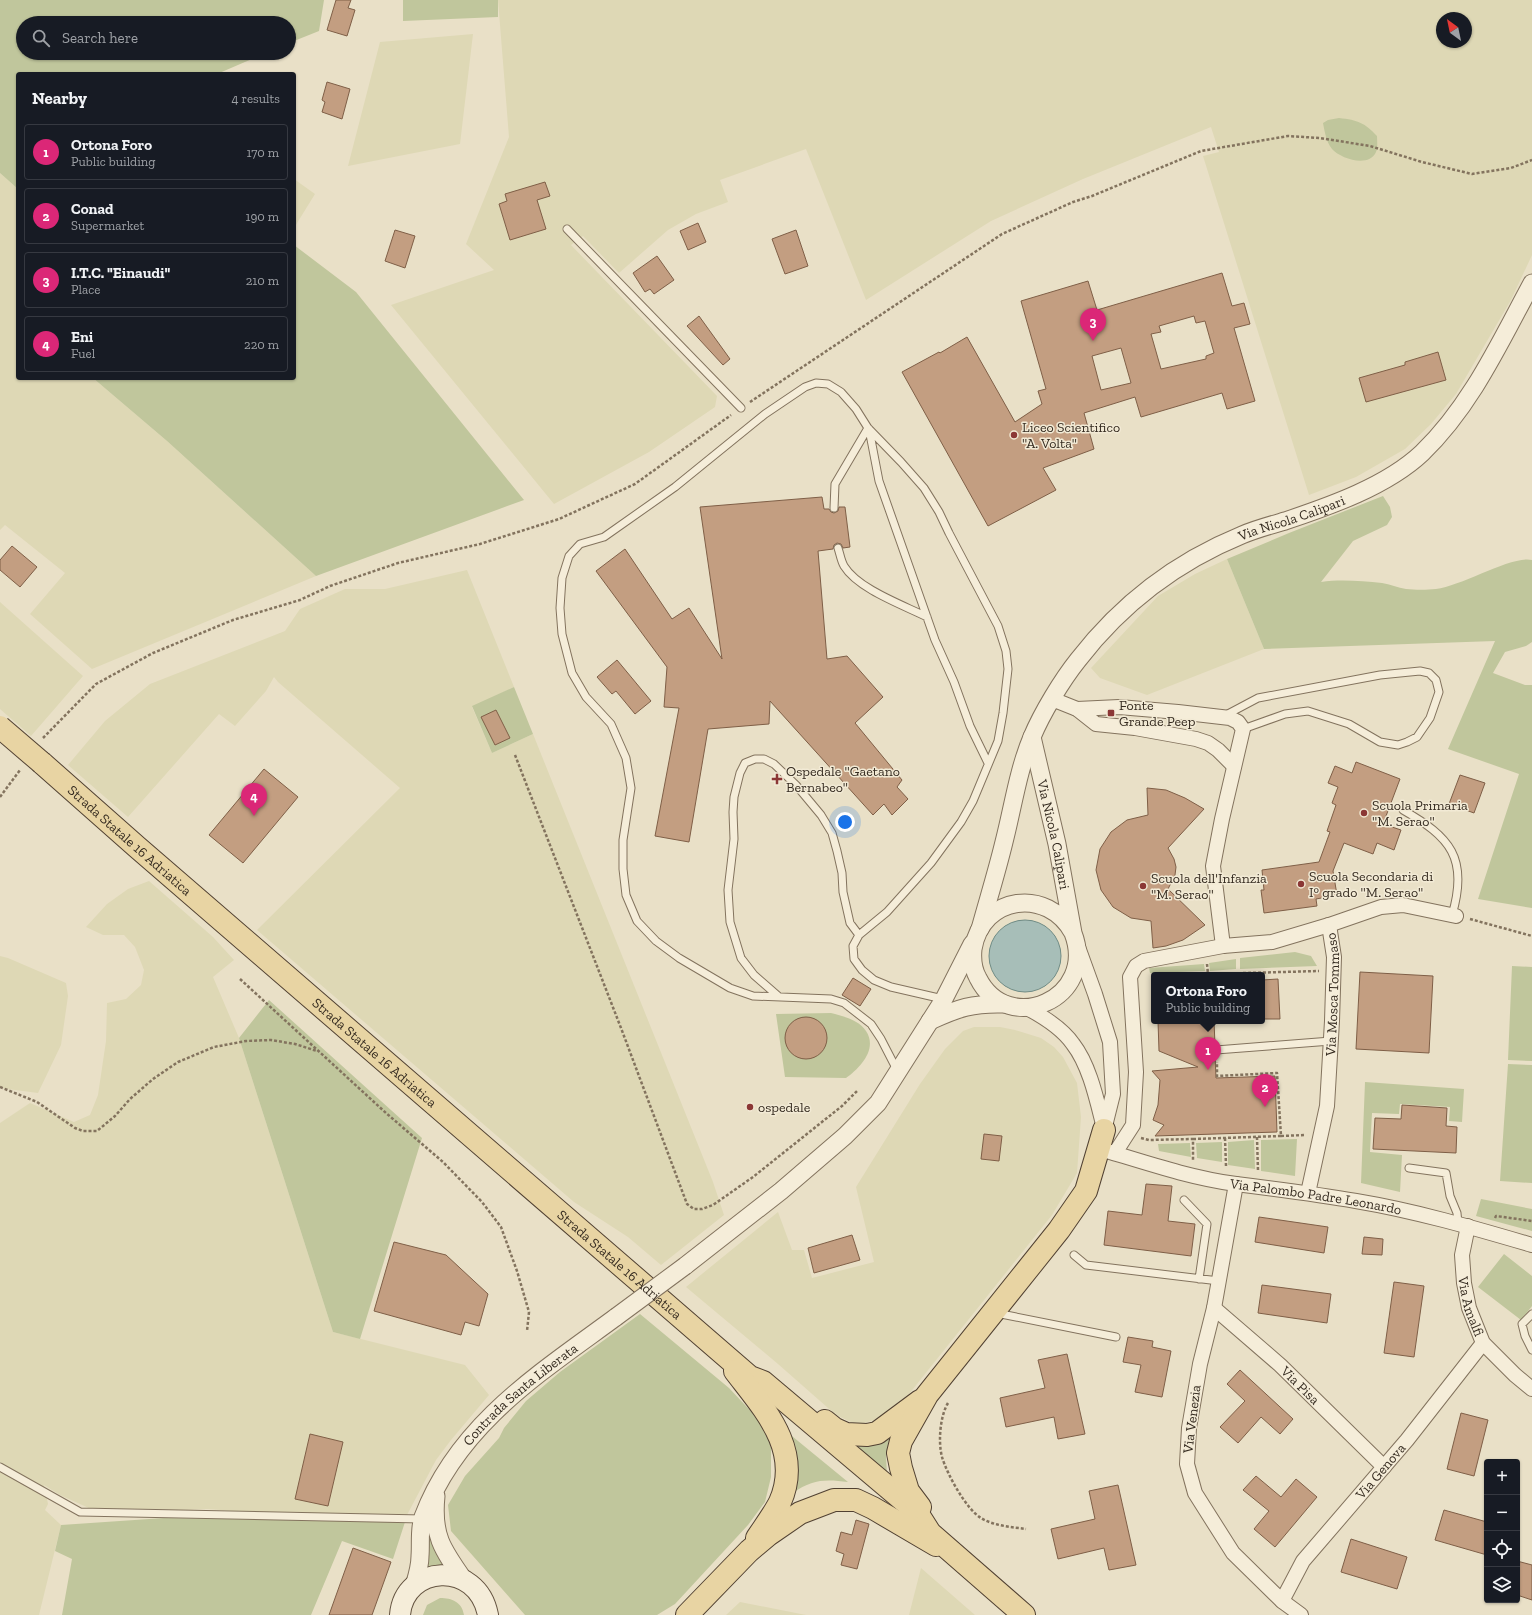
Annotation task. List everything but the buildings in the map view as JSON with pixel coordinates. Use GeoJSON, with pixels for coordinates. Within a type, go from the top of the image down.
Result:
{"type":"FeatureCollection","features":[{"type":"Feature","properties":{"kind":"main road","name":"Strada Statale 16 Adriatica"},"geometry":{"type":"LineString","coordinates":[[0,727],[142,852],[750,1377],[763,1382],[916,1511],[930,1533],[1024,1615]]}},
{"type":"Feature","properties":{"kind":"main road"},"geometry":{"type":"LineString","coordinates":[[954,1555],[908,1491],[898,1453],[901,1441],[927,1395],[1059,1230],[1086,1191],[1106,1144]]}},
{"type":"Feature","properties":{"kind":"main road"},"geometry":{"type":"LineString","coordinates":[[717,1348],[764,1374],[835,1429],[846,1434],[867,1436],[877,1433],[927,1395]]}},
{"type":"Feature","properties":{"kind":"main road"},"geometry":{"type":"LineString","coordinates":[[717,1348],[770,1418],[787,1457],[786,1478],[780,1502],[750,1551]]}},
{"type":"Feature","properties":{"kind":"main road"},"geometry":{"type":"LineString","coordinates":[[687,1615],[750,1551],[768,1535],[800,1513],[834,1500],[856,1500],[954,1555]]}},
{"type":"Feature","properties":{"kind":"main road"},"geometry":{"type":"LineString","coordinates":[[400,1615],[400,1608],[406,1596],[414,1586],[425,1579],[438,1575],[452,1575],[464,1580],[481,1594],[487,1609],[504,1615]]}},
{"type":"Feature","properties":{"kind":"street","name":"Via Nicola Calipari"},"geometry":{"type":"LineString","coordinates":[[977,934],[1004,842],[1020,773],[1032,736],[1052,699],[1078,660],[1107,626],[1143,592],[1188,561],[1242,534],[1292,518],[1367,490],[1394,474],[1421,454],[1460,410],[1473,391],[1532,283]]}},
{"type":"Feature","properties":{"kind":"street"},"geometry":{"type":"LineString","coordinates":[[1052,699],[1077,709],[1096,724],[1135,728],[1196,739],[1208,743],[1218,750],[1234,766]]}},
{"type":"Feature","properties":{"kind":"street"},"geometry":{"type":"LineString","coordinates":[[1077,709],[1119,707],[1230,718],[1238,722],[1243,730],[1213,866],[1223,946]]}},
{"type":"Feature","properties":{"kind":"street","name":"Via Nicola Calipari"},"geometry":{"type":"LineString","coordinates":[[1032,736],[1057,844],[1075,938]]}},
{"type":"Feature","properties":{"kind":"street"},"geometry":{"type":"LineString","coordinates":[[1075,938],[1077,966],[1075,974],[1067,987],[1056,998],[1042,1005],[1027,1008],[1016,1007],[996,1000],[986,990],[974,970],[972,955],[977,934],[991,915],[998,911],[1013,904],[1022,902],[1040,904],[1055,912],[1068,923],[1075,938],[1095,994],[1110,1042],[1113,1094],[1106,1144]]}},
{"type":"Feature","properties":{"kind":"street","name":"Via Mosca Tommaso"},"geometry":{"type":"LineString","coordinates":[[1308,1193],[1327,1106],[1334,956],[1329,925],[1381,907],[1403,905],[1454,915]]}},
{"type":"Feature","properties":{"kind":"street"},"geometry":{"type":"LineString","coordinates":[[1106,1144],[1127,1135],[1133,1125],[1136,1072],[1130,977],[1136,966],[1144,962],[1223,946],[1272,942],[1329,925]]}},
{"type":"Feature","properties":{"kind":"street","name":"Contrada Santa Liberata"},"geometry":{"type":"LineString","coordinates":[[422,1519],[437,1485],[452,1460],[470,1438],[509,1398],[685,1266],[781,1191],[844,1136],[878,1103],[944,999],[977,934]]}},
{"type":"Feature","properties":{"kind":"street"},"geometry":{"type":"LineString","coordinates":[[930,1021],[968,1006],[984,1003],[1005,1004]]}},
{"type":"Feature","properties":{"kind":"street"},"geometry":{"type":"LineString","coordinates":[[1027,1008],[1045,1018],[1063,1032],[1079,1051],[1096,1098],[1106,1144]]}},
{"type":"Feature","properties":{"kind":"street","name":"Via Palombo Padre Leonardo"},"geometry":{"type":"LineString","coordinates":[[1106,1144],[1191,1175],[1236,1184],[1358,1201],[1463,1225],[1532,1245]]}},
{"type":"Feature","properties":{"kind":"street","name":"Via Venezia"},"geometry":{"type":"LineString","coordinates":[[1236,1184],[1214,1308],[1200,1364],[1189,1428],[1187,1464],[1195,1493],[1233,1553],[1282,1602],[1301,1615]]}},
{"type":"Feature","properties":{"kind":"street","name":"Via Amalfi"},"geometry":{"type":"LineString","coordinates":[[1463,1225],[1462,1255],[1464,1283],[1469,1308],[1483,1343],[1515,1375],[1532,1389]]}},
{"type":"Feature","properties":{"kind":"street","name":"Via Pisa"},"geometry":{"type":"LineString","coordinates":[[1214,1308],[1280,1365],[1384,1467]]}},
{"type":"Feature","properties":{"kind":"street","name":"Via Genova"},"geometry":{"type":"LineString","coordinates":[[1282,1602],[1303,1561],[1384,1467],[1483,1343]]}},
{"type":"Feature","properties":{"kind":"street"},"geometry":{"type":"LineString","coordinates":[[437,1485],[435,1526],[439,1540],[464,1580]]}},
{"type":"Feature","properties":{"kind":"street"},"geometry":{"type":"LineString","coordinates":[[414,1586],[420,1558],[422,1519]]}},
{"type":"Feature","properties":{"kind":"lane"},"geometry":{"type":"LineString","coordinates":[[566,229],[741,408]]}},
{"type":"Feature","properties":{"kind":"lane"},"geometry":{"type":"LineString","coordinates":[[898,1073],[881,1039],[871,1024],[864,1017],[844,1003],[831,999],[753,996],[730,988],[679,958],[656,941],[637,921],[626,895],[623,869],[624,840],[631,788],[626,758],[611,724],[586,697],[572,673],[562,634],[560,608],[562,578],[569,556],[580,544],[604,537],[624,524],[675,487],[765,414],[804,387],[816,383],[828,384],[841,392],[856,409],[868,428],[924,488],[940,512],[949,533],[998,626],[1006,650],[1008,670],[998,741],[973,801],[961,822],[931,863],[887,912],[859,935],[853,946],[854,959],[862,970],[874,980],[891,986],[944,999]]}},
{"type":"Feature","properties":{"kind":"lane"},"geometry":{"type":"LineString","coordinates":[[834,508],[835,484],[868,428]]}},
{"type":"Feature","properties":{"kind":"lane"},"geometry":{"type":"LineString","coordinates":[[868,428],[879,481],[935,640],[954,682],[970,726],[988,763]]}},
{"type":"Feature","properties":{"kind":"lane"},"geometry":{"type":"LineString","coordinates":[[838,548],[843,566],[853,577],[866,587],[927,617]]}},
{"type":"Feature","properties":{"kind":"lane"},"geometry":{"type":"LineString","coordinates":[[1220,717],[1258,698],[1380,675],[1420,671],[1429,673],[1436,680],[1439,692],[1430,718],[1417,737],[1398,745],[1380,742],[1349,724],[1308,711],[1285,714],[1243,730]]}},
{"type":"Feature","properties":{"kind":"lane"},"geometry":{"type":"LineString","coordinates":[[778,996],[754,975],[741,958],[730,922],[728,890],[734,839],[734,797],[740,773],[745,763],[755,759],[764,759],[774,764],[796,785],[821,815],[832,833],[842,873],[843,892],[850,923],[859,935]]}},
{"type":"Feature","properties":{"kind":"lane"},"geometry":{"type":"LineString","coordinates":[[1403,810],[1436,830],[1454,854],[1458,871],[1454,915]]}},
{"type":"Feature","properties":{"kind":"lane"},"geometry":{"type":"LineString","coordinates":[[1216,1050],[1331,1041]]}},
{"type":"Feature","properties":{"kind":"lane"},"geometry":{"type":"LineString","coordinates":[[1409,1168],[1446,1173],[1450,1196],[1463,1225]]}},
{"type":"Feature","properties":{"kind":"lane"},"geometry":{"type":"LineString","coordinates":[[1184,1200],[1207,1224],[1199,1279]]}},
{"type":"Feature","properties":{"kind":"lane"},"geometry":{"type":"LineString","coordinates":[[1074,1255],[1086,1265],[1219,1281]]}},
{"type":"Feature","properties":{"kind":"lane"},"geometry":{"type":"LineString","coordinates":[[994,1313],[1116,1337]]}},
{"type":"Feature","properties":{"kind":"lane"},"geometry":{"type":"LineString","coordinates":[[1532,1314],[1522,1324],[1525,1336],[1532,1350]]}},
{"type":"Feature","properties":{"kind":"lane"},"geometry":{"type":"LineString","coordinates":[[0,1467],[80,1512],[422,1519]]}},
{"type":"Feature","properties":{"kind":"path"},"geometry":{"type":"LineString","coordinates":[[514,755],[621,1028],[687,1204],[694,1209],[702,1209],[713,1205],[830,1116],[858,1090]]}},
{"type":"Feature","properties":{"kind":"path"},"geometry":{"type":"LineString","coordinates":[[1454,915],[1532,936]]}},
{"type":"Feature","properties":{"kind":"path"},"geometry":{"type":"LineString","coordinates":[[1265,972],[1319,971]]}},
{"type":"Feature","properties":{"kind":"path"},"geometry":{"type":"LineString","coordinates":[[240,979],[464,1182],[482,1202],[501,1226],[518,1271],[529,1312],[527,1331]]}},
{"type":"Feature","properties":{"kind":"path"},"geometry":{"type":"LineString","coordinates":[[0,1087],[37,1102],[75,1128],[83,1130],[97,1130],[115,1116],[130,1099],[153,1079],[178,1062],[214,1047],[246,1041],[271,1040],[295,1044],[320,1052]]}},
{"type":"Feature","properties":{"kind":"path"},"geometry":{"type":"LineString","coordinates":[[1216,1050],[1217,1076],[1278,1073],[1281,1136]]}},
{"type":"Feature","properties":{"kind":"path"},"geometry":{"type":"LineString","coordinates":[[1127,1135],[1149,1140],[1306,1135]]}},
{"type":"Feature","properties":{"kind":"path"},"geometry":{"type":"LineString","coordinates":[[1257,1137],[1258,1172]]}},
{"type":"Feature","properties":{"kind":"path"},"geometry":{"type":"LineString","coordinates":[[1225,1138],[1226,1166]]}},
{"type":"Feature","properties":{"kind":"path"},"geometry":{"type":"LineString","coordinates":[[1191,1175],[1193,1139]]}},
{"type":"Feature","properties":{"kind":"path"},"geometry":{"type":"LineString","coordinates":[[1494,1220],[1496,1216],[1532,1221]]}},
{"type":"Feature","properties":{"kind":"path"},"geometry":{"type":"LineString","coordinates":[[950,1399],[946,1405],[940,1430],[942,1457],[955,1486],[967,1504],[981,1518],[1001,1525],[1026,1529]]}},
{"type":"Feature","properties":{"kind":"shaded area"},"geometry":{"type":"Polygon","coordinates":[[[498,0],[1532,0],[1532,255],[1511,300],[1456,394],[1431,424],[1405,449],[1356,477],[1309,495],[1203,156],[1219,152],[1211,127],[1083,179],[991,221],[866,300],[806,149],[720,180],[728,202],[696,214],[668,230],[619,273],[583,236],[571,245],[717,396],[715,407],[649,452],[554,504],[391,305],[494,270],[466,244],[509,137],[498,0]]]}},
{"type":"Feature","properties":{"kind":"shaded area"},"geometry":{"type":"Polygon","coordinates":[[[473,34],[460,144],[348,166],[380,42],[473,34]]]}},
{"type":"Feature","properties":{"kind":"shaded area"},"geometry":{"type":"Polygon","coordinates":[[[0,173],[16,187],[16,380],[95,380],[167,441],[316,576],[92,669],[30,614],[65,573],[5,525],[0,530],[0,173]]]}},
{"type":"Feature","properties":{"kind":"shaded area"},"geometry":{"type":"Polygon","coordinates":[[[296,180],[315,194],[296,225],[296,180]]]}},
{"type":"Feature","properties":{"kind":"shaded area"},"geometry":{"type":"Polygon","coordinates":[[[1227,559],[1264,649],[1147,695],[1100,678],[1091,668],[1158,596],[1195,574],[1227,559]]]}},
{"type":"Feature","properties":{"kind":"shaded area"},"geometry":{"type":"Polygon","coordinates":[[[467,570],[514,687],[472,707],[492,753],[533,734],[713,1182],[724,1215],[661,1265],[628,1237],[574,1202],[257,930],[400,788],[274,677],[266,691],[235,726],[219,714],[128,817],[68,765],[105,721],[150,684],[285,631],[300,609],[345,589],[385,589],[467,570]]]}},
{"type":"Feature","properties":{"kind":"shaded area"},"geometry":{"type":"Polygon","coordinates":[[[0,602],[83,676],[31,736],[0,709],[0,602]]]}},
{"type":"Feature","properties":{"kind":"shaded area"},"geometry":{"type":"Polygon","coordinates":[[[149,881],[213,937],[234,960],[213,977],[239,1038],[333,1332],[465,1365],[489,1395],[436,1460],[407,1515],[260,1513],[207,1509],[166,1511],[91,1509],[60,1495],[44,1485],[48,1504],[45,1510],[61,1525],[39,1615],[0,1615],[0,1123],[30,1103],[74,1122],[90,1115],[98,1095],[106,1041],[107,1003],[126,999],[141,985],[144,970],[135,947],[124,935],[103,935],[86,927],[107,904],[128,889],[149,881]]]}},
{"type":"Feature","properties":{"kind":"shaded area"},"geometry":{"type":"Polygon","coordinates":[[[0,956],[66,983],[68,996],[61,1045],[38,1093],[0,1088],[0,956]]]}},
{"type":"Feature","properties":{"kind":"shaded area"},"geometry":{"type":"Polygon","coordinates":[[[974,1027],[1000,1027],[1041,1038],[1054,1047],[1063,1057],[1077,1083],[1081,1117],[1077,1173],[1052,1215],[909,1394],[885,1417],[857,1425],[836,1415],[686,1287],[778,1212],[792,1250],[804,1250],[812,1278],[874,1262],[856,1187],[920,1084],[945,1049],[963,1031],[974,1027]]]}},
{"type":"Feature","properties":{"kind":"shaded area"},"geometry":{"type":"Polygon","coordinates":[[[921,1568],[975,1615],[909,1615],[921,1568]]]}},
{"type":"Feature","properties":{"kind":"shaded area"},"geometry":{"type":"Polygon","coordinates":[[[740,1602],[806,1615],[726,1615],[740,1602]]]}},
{"type":"Feature","properties":{"kind":"green space"},"geometry":{"type":"Polygon","coordinates":[[[0,0],[324,0],[319,31],[296,40],[296,16],[16,16],[16,60],[250,60],[222,72],[16,72],[16,187],[0,173],[0,0]]]}},
{"type":"Feature","properties":{"kind":"green space"},"geometry":{"type":"Polygon","coordinates":[[[403,0],[498,0],[498,17],[403,21],[403,0]]]}},
{"type":"Feature","properties":{"kind":"green space"},"geometry":{"type":"Polygon","coordinates":[[[1339,118],[1361,123],[1377,136],[1377,150],[1372,157],[1361,161],[1348,159],[1336,153],[1332,149],[1327,140],[1323,123],[1328,120],[1339,118]]]}},
{"type":"Feature","properties":{"kind":"green space"},"geometry":{"type":"Polygon","coordinates":[[[296,247],[356,292],[524,500],[316,576],[167,441],[95,380],[296,380],[296,247]]]}},
{"type":"Feature","properties":{"kind":"green space"},"geometry":{"type":"Polygon","coordinates":[[[1383,496],[1390,507],[1392,517],[1387,525],[1353,541],[1321,582],[1359,581],[1385,584],[1406,589],[1436,589],[1447,587],[1512,562],[1532,560],[1532,642],[1526,646],[1505,652],[1493,673],[1525,685],[1532,685],[1532,908],[1478,899],[1519,774],[1448,749],[1495,641],[1264,649],[1227,559],[1383,496]]]}},
{"type":"Feature","properties":{"kind":"green space"},"geometry":{"type":"Polygon","coordinates":[[[514,687],[533,734],[492,753],[472,706],[514,687]]]}},
{"type":"Feature","properties":{"kind":"green space"},"geometry":{"type":"Polygon","coordinates":[[[1295,952],[1311,956],[1317,966],[1240,969],[1240,958],[1295,952]]]}},
{"type":"Feature","properties":{"kind":"green space"},"geometry":{"type":"Polygon","coordinates":[[[1236,959],[1236,969],[1210,971],[1209,963],[1236,959]]]}},
{"type":"Feature","properties":{"kind":"green space"},"geometry":{"type":"Polygon","coordinates":[[[1204,964],[1205,971],[1150,973],[1149,968],[1204,964]]]}},
{"type":"Feature","properties":{"kind":"green space"},"geometry":{"type":"Polygon","coordinates":[[[1512,966],[1532,967],[1532,1061],[1508,1060],[1512,966]]]}},
{"type":"Feature","properties":{"kind":"green space"},"geometry":{"type":"Polygon","coordinates":[[[269,1000],[422,1138],[360,1339],[333,1332],[239,1038],[269,1000]]]}},
{"type":"Feature","properties":{"kind":"green space"},"geometry":{"type":"Polygon","coordinates":[[[831,1013],[846,1017],[863,1027],[869,1038],[870,1045],[866,1058],[857,1069],[846,1078],[785,1077],[776,1014],[831,1013]]]}},
{"type":"Feature","properties":{"kind":"green space"},"geometry":{"type":"Polygon","coordinates":[[[1508,1064],[1532,1065],[1532,1183],[1500,1181],[1508,1064]]]}},
{"type":"Feature","properties":{"kind":"green space"},"geometry":{"type":"Polygon","coordinates":[[[1365,1082],[1464,1089],[1462,1122],[1449,1121],[1450,1107],[1400,1104],[1399,1114],[1372,1113],[1370,1152],[1402,1155],[1400,1192],[1361,1183],[1365,1082]]]}},
{"type":"Feature","properties":{"kind":"green space"},"geometry":{"type":"Polygon","coordinates":[[[1297,1139],[1295,1176],[1261,1171],[1261,1140],[1297,1139]]]}},
{"type":"Feature","properties":{"kind":"green space"},"geometry":{"type":"Polygon","coordinates":[[[1254,1140],[1255,1169],[1228,1165],[1228,1142],[1254,1140]]]}},
{"type":"Feature","properties":{"kind":"green space"},"geometry":{"type":"Polygon","coordinates":[[[1222,1142],[1222,1162],[1197,1158],[1196,1143],[1222,1142]]]}},
{"type":"Feature","properties":{"kind":"green space"},"geometry":{"type":"Polygon","coordinates":[[[1190,1143],[1191,1157],[1159,1151],[1158,1144],[1190,1143]]]}},
{"type":"Feature","properties":{"kind":"green space"},"geometry":{"type":"Polygon","coordinates":[[[1481,1199],[1532,1209],[1532,1231],[1476,1216],[1481,1199]]]}},
{"type":"Feature","properties":{"kind":"green space"},"geometry":{"type":"Polygon","coordinates":[[[1504,1254],[1532,1276],[1532,1306],[1521,1320],[1478,1287],[1504,1254]]]}},
{"type":"Feature","properties":{"kind":"green space"},"geometry":{"type":"Polygon","coordinates":[[[640,1314],[729,1388],[761,1422],[768,1436],[771,1448],[771,1477],[765,1502],[748,1525],[675,1604],[657,1615],[525,1615],[451,1531],[448,1505],[465,1476],[499,1438],[504,1428],[526,1401],[560,1372],[640,1314]]]}},
{"type":"Feature","properties":{"kind":"green space"},"geometry":{"type":"Polygon","coordinates":[[[892,1430],[886,1456],[887,1475],[847,1439],[892,1430]]]}},
{"type":"Feature","properties":{"kind":"green space"},"geometry":{"type":"Polygon","coordinates":[[[787,1432],[848,1482],[833,1480],[819,1481],[800,1488],[793,1493],[787,1432]]]}},
{"type":"Feature","properties":{"kind":"green space"},"geometry":{"type":"Polygon","coordinates":[[[164,1518],[405,1522],[393,1559],[342,1541],[311,1615],[62,1615],[72,1559],[55,1551],[61,1525],[164,1518]]]}},
{"type":"Feature","properties":{"kind":"green space"},"geometry":{"type":"Polygon","coordinates":[[[428,1521],[443,1564],[425,1570],[428,1521]]]}},
{"type":"Feature","properties":{"kind":"green space"},"geometry":{"type":"Polygon","coordinates":[[[440,1598],[449,1599],[459,1604],[464,1615],[423,1615],[427,1605],[440,1598]]]}},
{"type":"Feature","properties":{"kind":"water"},"geometry":{"type":"Polygon","coordinates":[[[1025,920],[1039,923],[1051,930],[1058,942],[1061,956],[1058,970],[1051,982],[1039,989],[1025,992],[1011,989],[999,982],[992,970],[989,956],[992,942],[999,930],[1011,923],[1025,920]]]}},
{"type":"Feature","properties":{"kind":"place","name":"I.T.C. \"Einaudi\""},"geometry":{"type":"Point","coordinates":[1093,341]}},
{"type":"Feature","properties":{"kind":"place","name":"Liceo Scientifico \"A. Volta\""},"geometry":{"type":"Point","coordinates":[1014,435]}},
{"type":"Feature","properties":{"kind":"place","name":"Fonte Grande Peep"},"geometry":{"type":"Point","coordinates":[1111,713]}},
{"type":"Feature","properties":{"kind":"place","name":"Ospedale \"Gaetano Bernabeo\""},"geometry":{"type":"Point","coordinates":[777,779]}},
{"type":"Feature","properties":{"kind":"place","name":"Scuola Primaria \"M. Serao\""},"geometry":{"type":"Point","coordinates":[1364,813]}},
{"type":"Feature","properties":{"kind":"place","name":"Eni"},"geometry":{"type":"Point","coordinates":[254,816]}},
{"type":"Feature","properties":{"kind":"place","name":"Scuola Secondaria di I° grado \"M. Serao\""},"geometry":{"type":"Point","coordinates":[1301,884]}},
{"type":"Feature","properties":{"kind":"place","name":"Scuola dell'Infanzia \"M. Serao\""},"geometry":{"type":"Point","coordinates":[1143,886]}},
{"type":"Feature","properties":{"kind":"place","name":"Ortona Foro"},"geometry":{"type":"Point","coordinates":[1208,1070]}},
{"type":"Feature","properties":{"kind":"place","name":"ospedale"},"geometry":{"type":"Point","coordinates":[750,1107]}},
{"type":"Feature","properties":{"kind":"place","name":"Conad"},"geometry":{"type":"Point","coordinates":[1265,1107]}}]}
